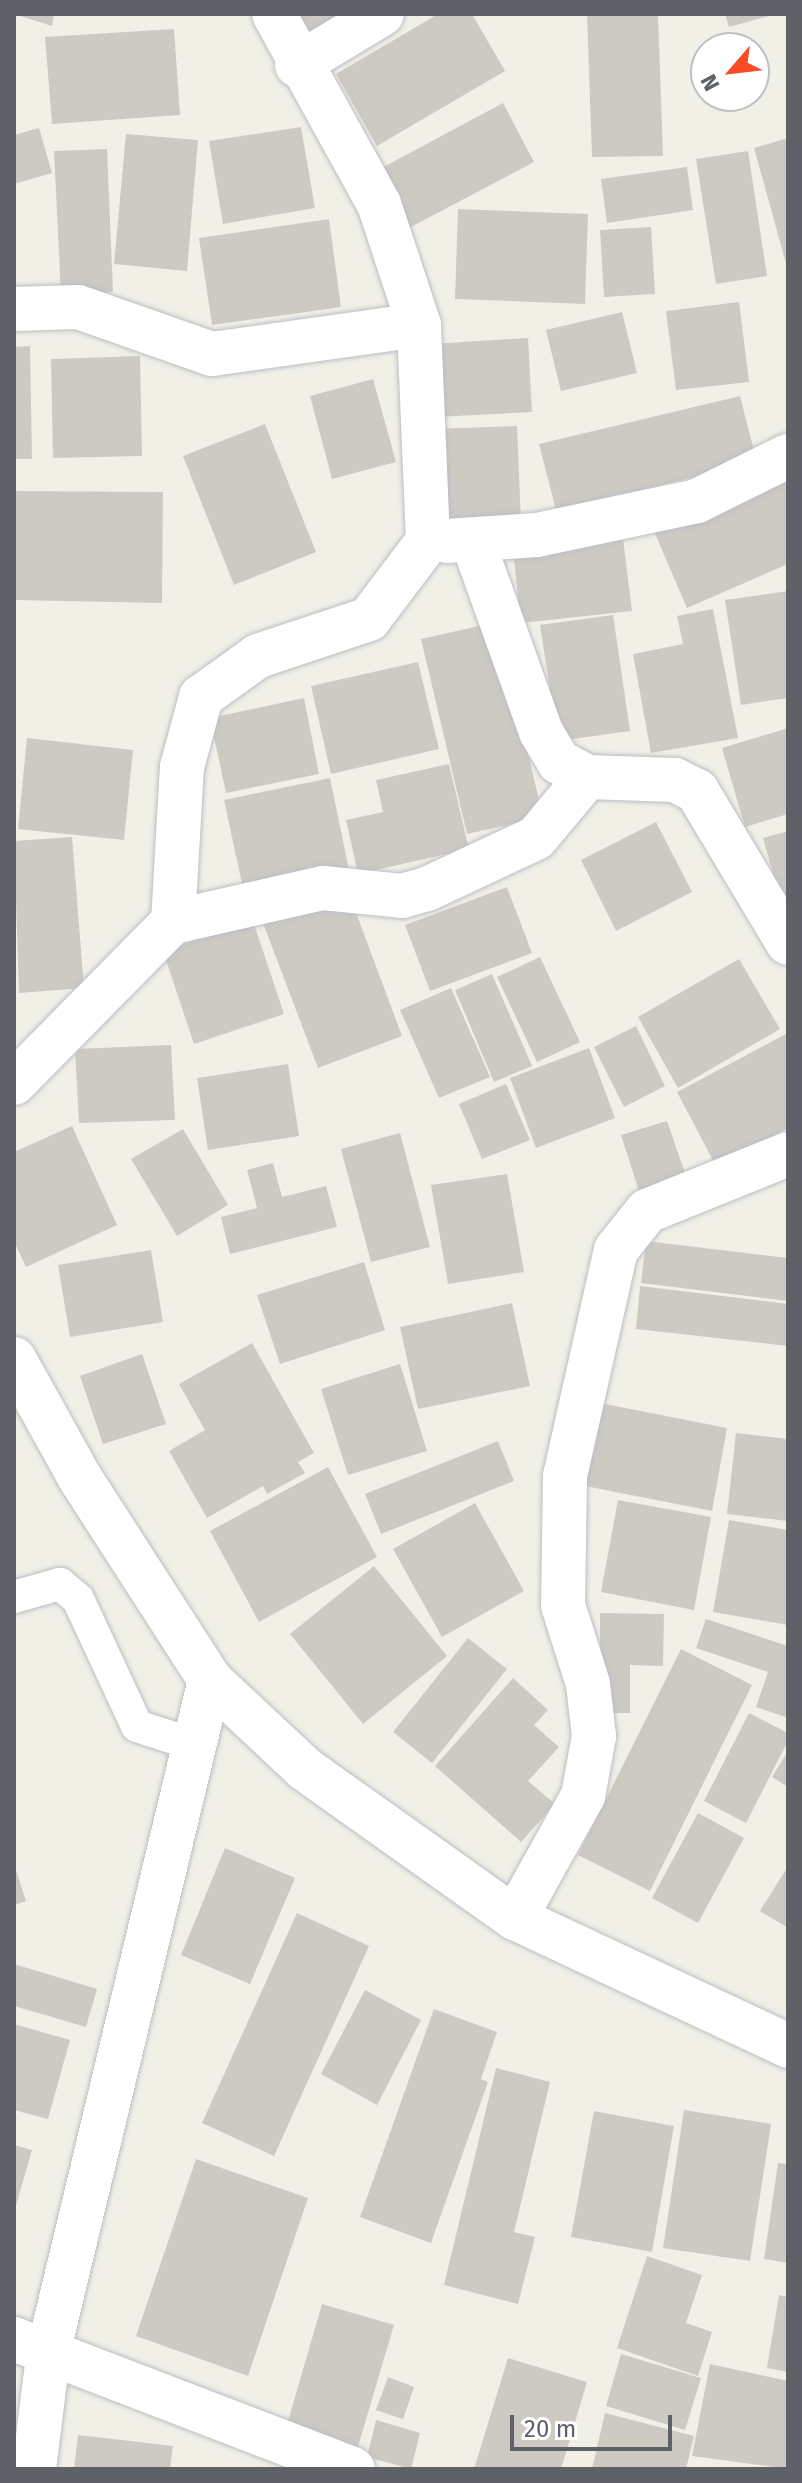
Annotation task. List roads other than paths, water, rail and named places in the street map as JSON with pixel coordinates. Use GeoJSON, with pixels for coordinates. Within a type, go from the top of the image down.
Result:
{"type":"FeatureCollection","features":[{"type":"Feature","properties":{"kind":"street"},"geometry":{"type":"LineString","coordinates":[[173,922],[182,767],[201,697],[258,656],[369,619],[428,541],[419,325],[379,204],[297,65],[274,14]]}},
{"type":"Feature","properties":{"kind":"street"},"geometry":{"type":"LineString","coordinates":[[297,65],[382,14]]}},
{"type":"Feature","properties":{"kind":"street"},"geometry":{"type":"LineString","coordinates":[[14,309],[78,307],[212,354],[419,325]]}},
{"type":"Feature","properties":{"kind":"street"},"geometry":{"type":"LineString","coordinates":[[428,541],[473,542],[697,501],[788,456]]}},
{"type":"Feature","properties":{"kind":"street"},"geometry":{"type":"LineString","coordinates":[[473,542],[541,732],[559,762],[587,777],[675,780],[697,791],[788,943]]}},
{"type":"Feature","properties":{"kind":"street"},"geometry":{"type":"LineString","coordinates":[[14,1083],[173,922],[323,888],[402,896],[427,889],[536,838],[587,777]]}},
{"type":"Feature","properties":{"kind":"street"},"geometry":{"type":"LineString","coordinates":[[515,1918],[583,1796],[594,1736],[588,1684],[563,1605],[565,1476],[616,1250],[647,1211],[788,1154]]}},
{"type":"Feature","properties":{"kind":"street"},"geometry":{"type":"LineString","coordinates":[[14,1359],[80,1478],[210,1680],[305,1769],[515,1918],[788,2046]]}},
{"type":"Feature","properties":{"kind":"street"},"geometry":{"type":"LineString","coordinates":[[34,2469],[32,2344],[210,1680]]}},
{"type":"Feature","properties":{"kind":"street"},"geometry":{"type":"LineString","coordinates":[[32,2344],[353,2469]]}},
{"type":"Feature","properties":{"kind":"lane"},"geometry":{"type":"LineString","coordinates":[[14,1597],[60,1584],[78,1599],[137,1726],[195,1745]]}}]}
